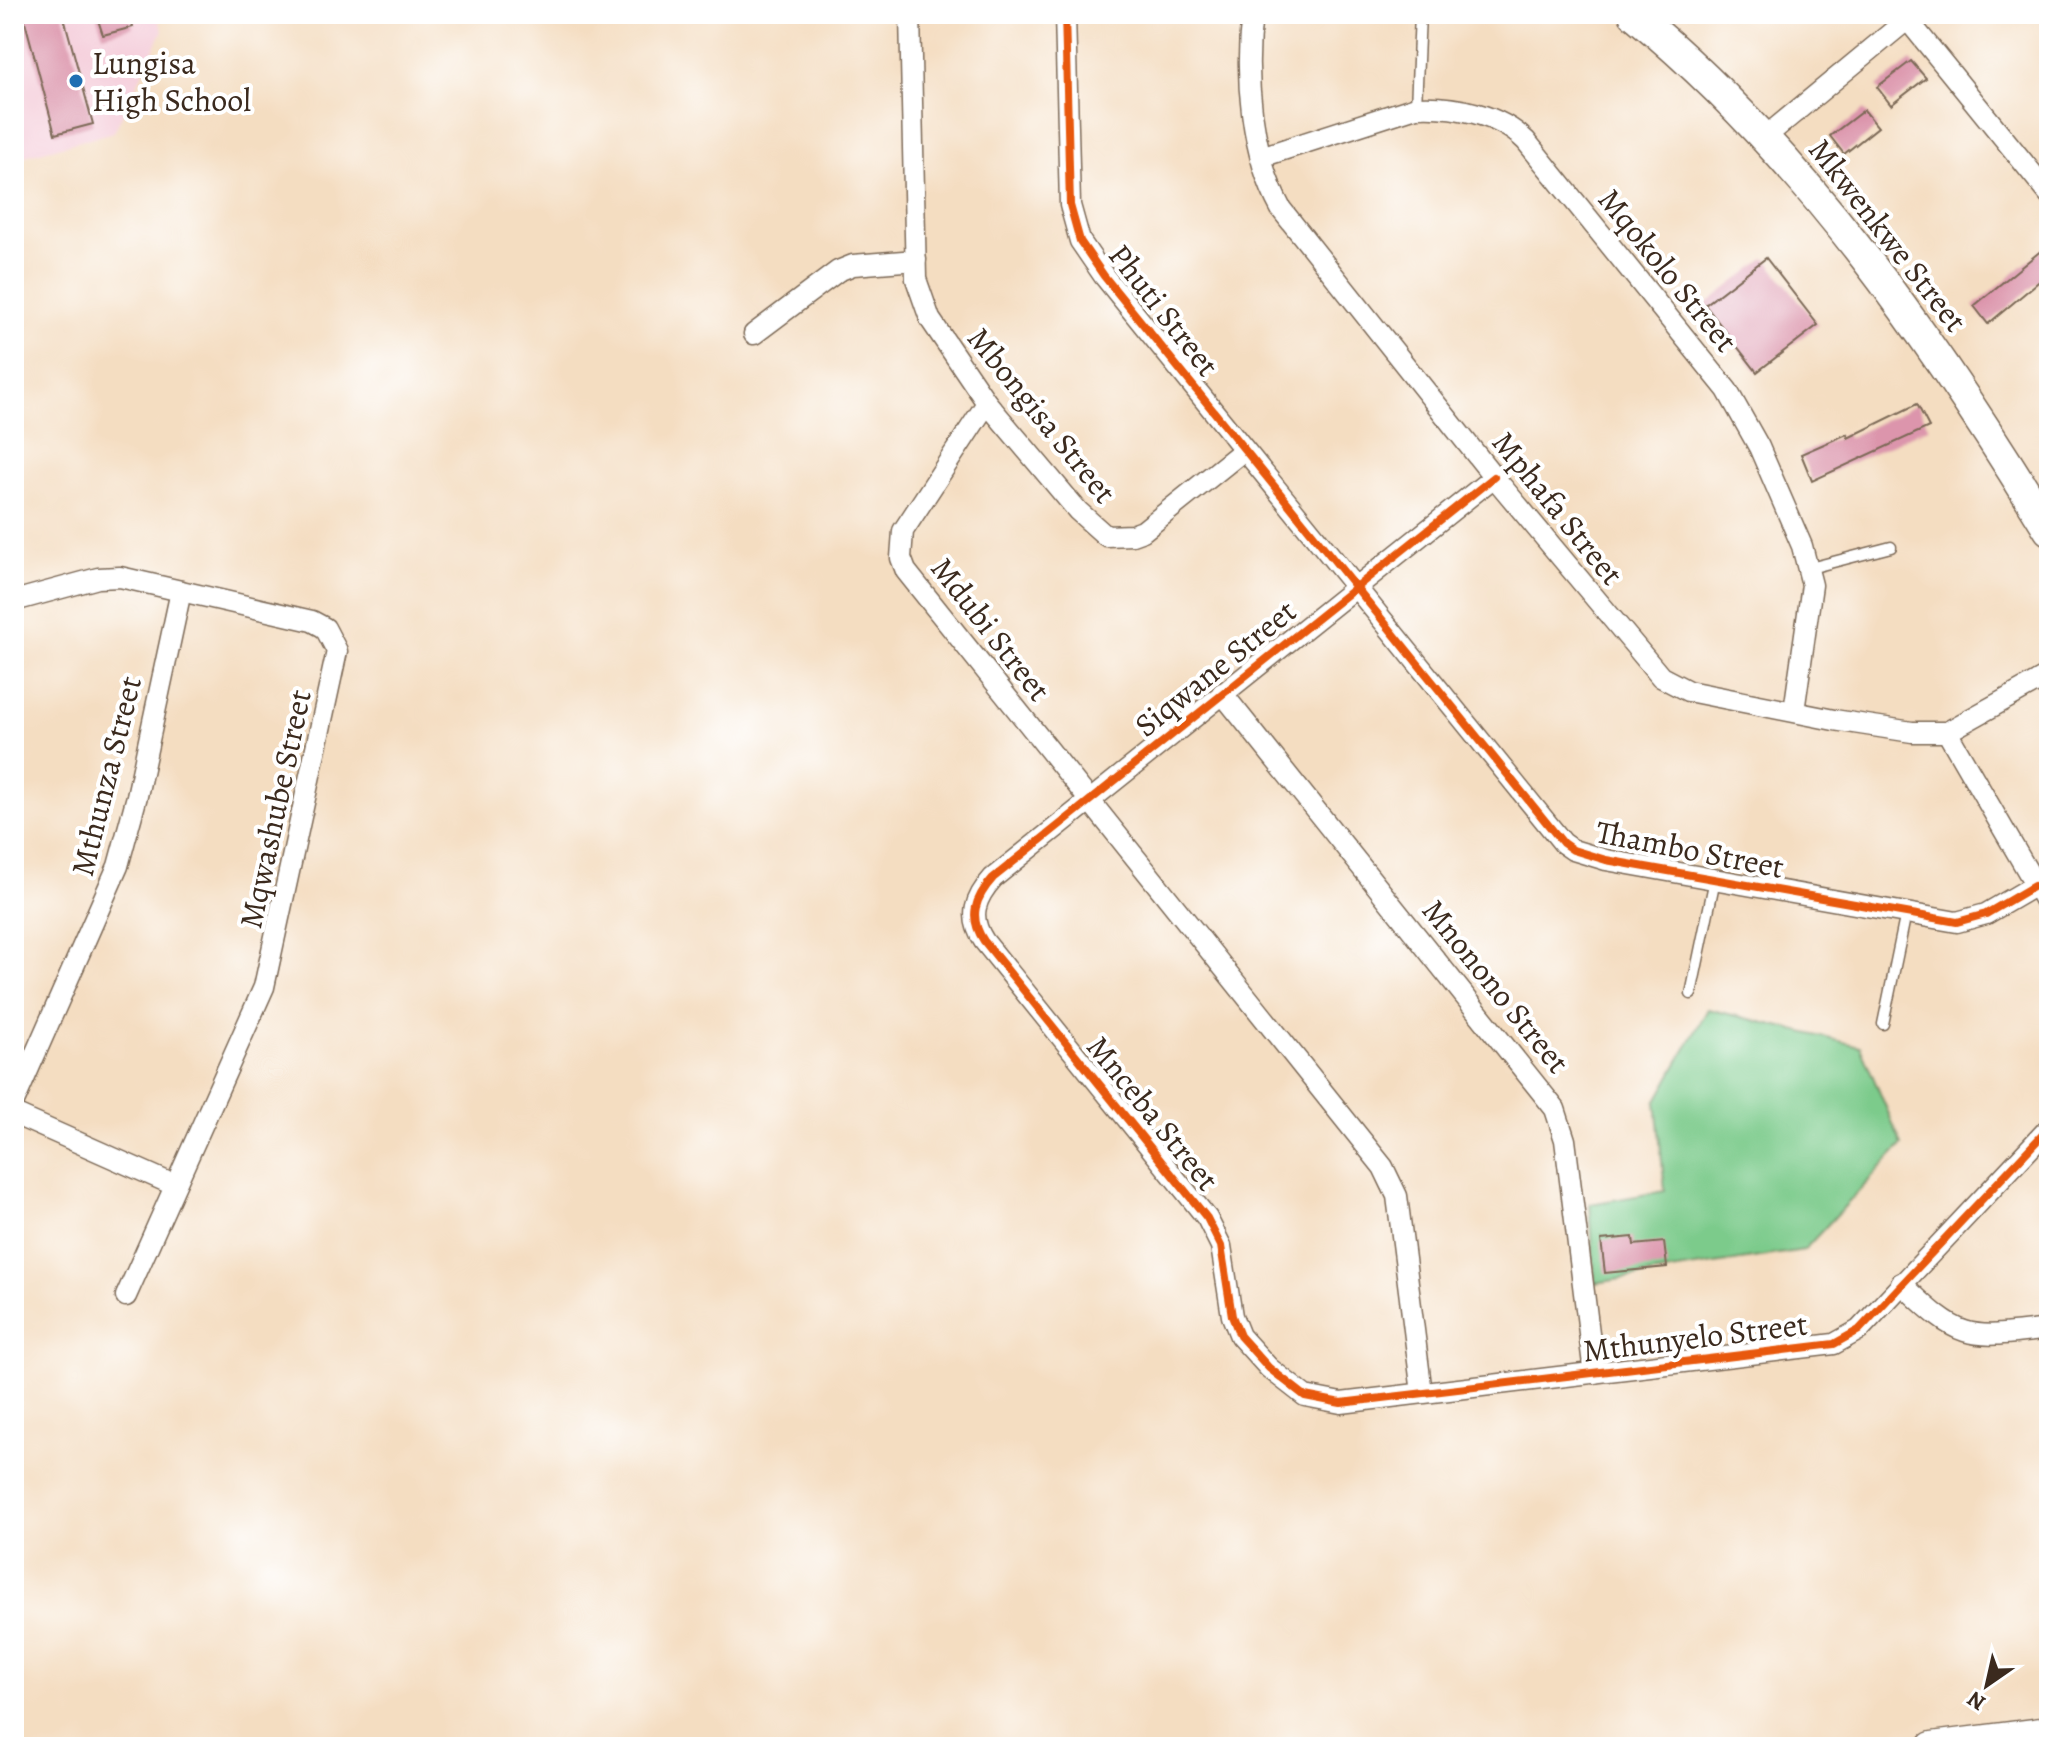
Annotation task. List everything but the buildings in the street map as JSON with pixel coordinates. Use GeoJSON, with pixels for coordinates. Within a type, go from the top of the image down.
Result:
{"type":"FeatureCollection","features":[{"type":"Feature","properties":{"kind":"street","name":"Mbongisa Street"},"geometry":{"type":"LineString","coordinates":[[910,14],[916,260],[921,301],[987,403],[1078,511],[1106,536],[1132,535],[1143,531],[1244,450]]}},
{"type":"Feature","properties":{"kind":"street","name":"Phuti Street"},"geometry":{"type":"LineString","coordinates":[[1065,14],[1070,205],[1080,241],[1244,450],[1355,585]]}},
{"type":"Feature","properties":{"kind":"street","name":"Mphafa Street"},"geometry":{"type":"LineString","coordinates":[[1252,14],[1249,69],[1261,157],[1270,189],[1297,231],[1494,477],[1661,677],[1688,691],[1887,729],[1947,732]]}},
{"type":"Feature","properties":{"kind":"street","name":"Mkwenkwe Street"},"geometry":{"type":"LineString","coordinates":[[1634,14],[1715,85],[1765,137],[1928,342],[1973,405],[2049,530]]}},
{"type":"Feature","properties":{"kind":"street"},"geometry":{"type":"LineString","coordinates":[[1765,137],[1911,16],[2049,194]]}},
{"type":"Feature","properties":{"kind":"street","name":"Mqokolo Street"},"geometry":{"type":"LineString","coordinates":[[1261,157],[1416,107],[1434,106],[1497,121],[1526,141],[1739,407],[1810,568],[1812,602],[1794,711]]}},
{"type":"Feature","properties":{"kind":"street"},"geometry":{"type":"LineString","coordinates":[[754,334],[838,271],[853,265],[916,260]]}},
{"type":"Feature","properties":{"kind":"street","name":"Mdubi Street"},"geometry":{"type":"LineString","coordinates":[[987,403],[909,519],[903,531],[901,558],[917,587],[1091,801]]}},
{"type":"Feature","properties":{"kind":"street","name":"Siqwane Street"},"geometry":{"type":"LineString","coordinates":[[975,904],[993,878],[1355,585],[1494,477]]}},
{"type":"Feature","properties":{"kind":"street","name":"Mqwashube Street"},"geometry":{"type":"LineString","coordinates":[[14,601],[98,578],[120,577],[312,621],[325,628],[337,651],[271,964],[255,1009],[126,1296]]}},
{"type":"Feature","properties":{"kind":"street","name":"Thambo Street"},"geometry":{"type":"LineString","coordinates":[[1355,585],[1563,843],[1588,856],[1906,913],[1969,921],[2034,886]]}},
{"type":"Feature","properties":{"kind":"street","name":"Mthunza Street"},"geometry":{"type":"LineString","coordinates":[[14,1102],[118,866],[137,796],[181,591]]}},
{"type":"Feature","properties":{"kind":"street"},"geometry":{"type":"LineString","coordinates":[[2049,675],[1947,732],[2049,908]]}},
{"type":"Feature","properties":{"kind":"street","name":"Mnonono Street"},"geometry":{"type":"LineString","coordinates":[[1222,693],[1555,1109],[1565,1140],[1594,1373]]}},
{"type":"Feature","properties":{"kind":"street"},"geometry":{"type":"LineString","coordinates":[[1091,801],[1383,1167],[1397,1196],[1422,1393]]}},
{"type":"Feature","properties":{"kind":"street","name":"Mnceba Street"},"geometry":{"type":"LineString","coordinates":[[975,904],[974,919],[984,941],[1215,1231],[1232,1316],[1240,1336],[1269,1368],[1305,1396]]}},
{"type":"Feature","properties":{"kind":"street"},"geometry":{"type":"LineString","coordinates":[[14,1114],[174,1185]]}},
{"type":"Feature","properties":{"kind":"street","name":"Mthunyelo Street"},"geometry":{"type":"LineString","coordinates":[[1305,1396],[1341,1403],[1834,1344],[1859,1330],[2049,1128]]}},
{"type":"Feature","properties":{"kind":"street"},"geometry":{"type":"LineString","coordinates":[[1901,1283],[1946,1326],[1970,1336],[2049,1329]]}},
{"type":"Feature","properties":{"kind":"street"},"geometry":{"type":"LineString","coordinates":[[1932,1747],[2049,1732]]}},
{"type":"Feature","properties":{"kind":"lane"},"geometry":{"type":"LineString","coordinates":[[1416,107],[1420,14]]}},
{"type":"Feature","properties":{"kind":"lane"},"geometry":{"type":"LineString","coordinates":[[1810,568],[1891,547]]}},
{"type":"Feature","properties":{"kind":"lane"},"geometry":{"type":"LineString","coordinates":[[1691,994],[1715,879]]}},
{"type":"Feature","properties":{"kind":"lane"},"geometry":{"type":"LineString","coordinates":[[1883,1024],[1906,913]]}},
{"type":"Feature","properties":{"kind":"shaded area","name":"Lungisa High School"},"geometry":{"type":"Polygon","coordinates":[[[14,14],[156,14],[163,30],[114,132],[14,159],[14,14]]]}},
{"type":"Feature","properties":{"kind":"green space"},"geometry":{"type":"Polygon","coordinates":[[[1708,1009],[1860,1046],[1902,1145],[1804,1250],[1595,1283],[1590,1204],[1665,1191],[1656,1102],[1708,1009]]]}},
{"type":"Feature","properties":{"kind":"cycle path"},"geometry":{"type":"LineString","coordinates":[[1065,14],[1070,205],[1080,241],[1104,276],[1563,843],[1573,850],[1606,860],[1957,922],[1986,914],[2034,886]]}},
{"type":"Feature","properties":{"kind":"cycle path"},"geometry":{"type":"LineString","coordinates":[[1494,477],[993,878],[978,900],[976,924],[984,941],[1207,1218],[1221,1246],[1232,1316],[1240,1336],[1269,1368],[1305,1396],[1341,1403],[1834,1344],[1859,1330],[2049,1128]]}},
{"type":"Feature","properties":{"kind":"place","name":"Lungisa High School"},"geometry":{"type":"Point","coordinates":[76,81]}}]}
